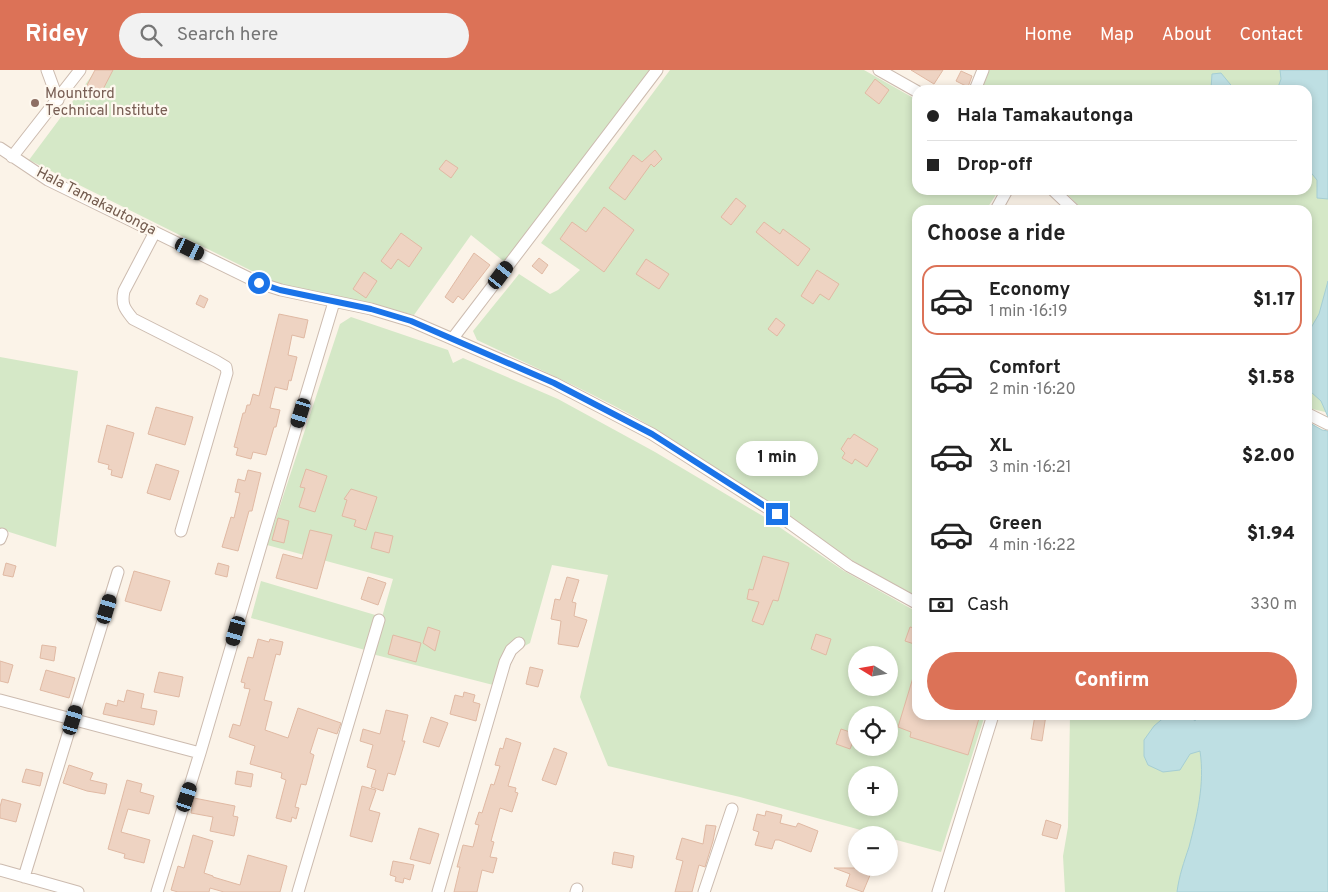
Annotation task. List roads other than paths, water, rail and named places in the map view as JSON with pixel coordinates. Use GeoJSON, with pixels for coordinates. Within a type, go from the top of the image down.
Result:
{"type":"FeatureCollection","features":[{"type":"Feature","properties":{"kind":"street"},"geometry":{"type":"LineString","coordinates":[[47,70],[58,100]]}},
{"type":"Feature","properties":{"kind":"street"},"geometry":{"type":"LineString","coordinates":[[12,157],[80,70]]}},
{"type":"Feature","properties":{"kind":"street"},"geometry":{"type":"LineString","coordinates":[[453,338],[657,70]]}},
{"type":"Feature","properties":{"kind":"street"},"geometry":{"type":"LineString","coordinates":[[879,70],[912,89]]}},
{"type":"Feature","properties":{"kind":"street"},"geometry":{"type":"LineString","coordinates":[[977,85],[983,70]]}},
{"type":"Feature","properties":{"kind":"street","name":"Hala Tamakautonga"},"geometry":{"type":"LineString","coordinates":[[0,148],[48,180],[259,283],[334,302],[371,309],[411,321],[554,383],[652,434],[777,514],[849,566],[912,601]]}},
{"type":"Feature","properties":{"kind":"street"},"geometry":{"type":"LineString","coordinates":[[1058,195],[1069,205]]}},
{"type":"Feature","properties":{"kind":"street"},"geometry":{"type":"LineString","coordinates":[[155,232],[124,291],[122,300],[125,308],[133,319],[216,361],[226,367],[227,373],[181,531]]}},
{"type":"Feature","properties":{"kind":"street"},"geometry":{"type":"LineString","coordinates":[[157,892],[334,302]]}},
{"type":"Feature","properties":{"kind":"street"},"geometry":{"type":"LineString","coordinates":[[1312,416],[1328,424]]}},
{"type":"Feature","properties":{"kind":"street"},"geometry":{"type":"LineString","coordinates":[[24,876],[118,572]]}},
{"type":"Feature","properties":{"kind":"street"},"geometry":{"type":"LineString","coordinates":[[298,892],[379,620]]}},
{"type":"Feature","properties":{"kind":"street"},"geometry":{"type":"LineString","coordinates":[[438,892],[505,662],[511,650],[519,643]]}},
{"type":"Feature","properties":{"kind":"street"},"geometry":{"type":"LineString","coordinates":[[0,700],[200,753]]}},
{"type":"Feature","properties":{"kind":"street"},"geometry":{"type":"LineString","coordinates":[[938,892],[990,720]]}},
{"type":"Feature","properties":{"kind":"street"},"geometry":{"type":"LineString","coordinates":[[704,892],[732,808]]}},
{"type":"Feature","properties":{"kind":"street"},"geometry":{"type":"LineString","coordinates":[[0,870],[78,892]]}},
{"type":"Feature","properties":{"kind":"water"},"geometry":{"type":"Polygon","coordinates":[[[1280,70],[1328,70],[1328,199],[1317,198],[1317,180],[1312,174],[1312,85],[1279,85],[1281,79],[1280,70]]]}},
{"type":"Feature","properties":{"kind":"water"},"geometry":{"type":"Polygon","coordinates":[[[1221,73],[1231,85],[1211,85],[1212,74],[1221,73]]]}},
{"type":"Feature","properties":{"kind":"water"},"geometry":{"type":"Polygon","coordinates":[[[1328,281],[1328,417],[1321,401],[1312,393],[1312,326],[1319,314],[1328,281]]]}},
{"type":"Feature","properties":{"kind":"water"},"geometry":{"type":"Polygon","coordinates":[[[1312,424],[1328,431],[1328,892],[1177,892],[1192,835],[1201,788],[1200,751],[1190,754],[1180,770],[1163,772],[1148,765],[1144,756],[1144,740],[1161,720],[1312,720],[1312,424]]]}},
{"type":"Feature","properties":{"kind":"place","name":"Mountford Technical Institute"},"geometry":{"type":"Point","coordinates":[35,103]}}]}
